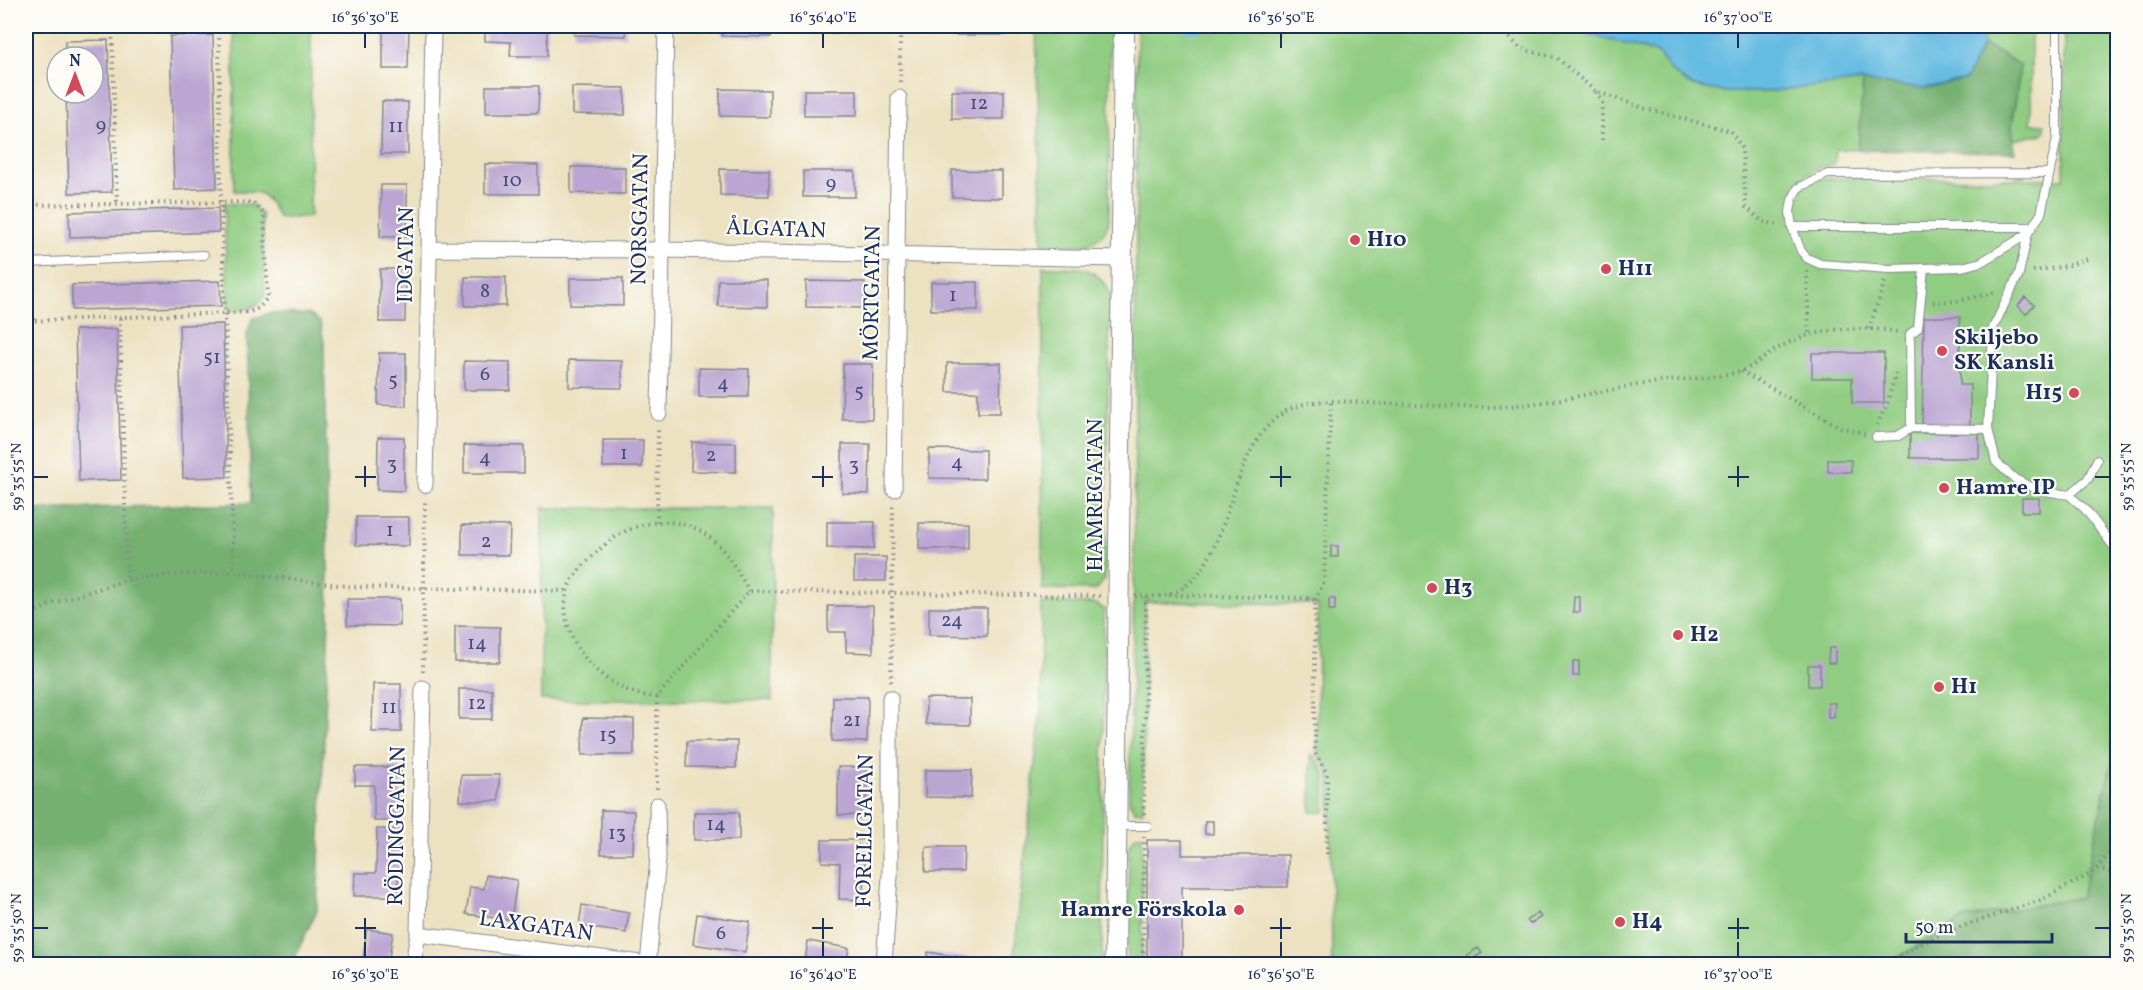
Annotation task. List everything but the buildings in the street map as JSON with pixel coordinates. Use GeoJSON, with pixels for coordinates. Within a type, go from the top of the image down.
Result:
{"type":"FeatureCollection","features":[{"type":"Feature","properties":{"kind":"street","name":"IDGATAN"},"geometry":{"type":"LineString","coordinates":[[425,485],[433,26]]}},
{"type":"Feature","properties":{"kind":"street","name":"NORSGATAN"},"geometry":{"type":"LineString","coordinates":[[659,412],[666,26]]}},
{"type":"Feature","properties":{"kind":"street","name":"HAMREGATAN"},"geometry":{"type":"LineString","coordinates":[[1116,964],[1124,26]]}},
{"type":"Feature","properties":{"kind":"street","name":"MÖRTGATAN"},"geometry":{"type":"LineString","coordinates":[[894,489],[895,256],[899,98]]}},
{"type":"Feature","properties":{"kind":"street","name":"ÅLGATAN"},"geometry":{"type":"LineString","coordinates":[[429,249],[663,250],[1122,259]]}},
{"type":"Feature","properties":{"kind":"street","name":"RÖDINGGATAN"},"geometry":{"type":"LineString","coordinates":[[413,964],[418,934],[423,688]]}},
{"type":"Feature","properties":{"kind":"street","name":"FORELLGATAN"},"geometry":{"type":"LineString","coordinates":[[884,964],[890,876],[890,698]]}},
{"type":"Feature","properties":{"kind":"street"},"geometry":{"type":"LineString","coordinates":[[648,964],[658,858],[657,805]]}},
{"type":"Feature","properties":{"kind":"street","name":"LAXGATAN"},"geometry":{"type":"LineString","coordinates":[[418,934],[648,964]]}},
{"type":"Feature","properties":{"kind":"lane"},"geometry":{"type":"LineString","coordinates":[[2049,173],[1828,174],[1798,188],[1792,200],[1792,227],[1807,258],[1820,264],[1889,268],[1962,267],[1981,262],[2018,240],[2030,230],[2041,214],[2057,138],[2057,26]]}},
{"type":"Feature","properties":{"kind":"lane"},"geometry":{"type":"LineString","coordinates":[[1792,227],[2030,230]]}},
{"type":"Feature","properties":{"kind":"lane"},"geometry":{"type":"LineString","coordinates":[[2030,230],[2019,274],[1993,328],[1988,429],[1996,462],[2015,478],[2038,490],[2069,495],[2085,509],[2114,547]]}},
{"type":"Feature","properties":{"kind":"lane"},"geometry":{"type":"LineString","coordinates":[[26,263],[204,255]]}},
{"type":"Feature","properties":{"kind":"lane"},"geometry":{"type":"LineString","coordinates":[[1911,428],[1910,334],[1918,328],[1924,268]]}},
{"type":"Feature","properties":{"kind":"lane"},"geometry":{"type":"LineString","coordinates":[[1876,437],[1898,436],[1911,428],[1988,429]]}},
{"type":"Feature","properties":{"kind":"lane"},"geometry":{"type":"LineString","coordinates":[[2069,495],[2088,478],[2097,460]]}},
{"type":"Feature","properties":{"kind":"lane"},"geometry":{"type":"LineString","coordinates":[[1116,826],[1145,826]]}},
{"type":"Feature","properties":{"kind":"path"},"geometry":{"type":"LineString","coordinates":[[112,26],[117,202]]}},
{"type":"Feature","properties":{"kind":"path"},"geometry":{"type":"LineString","coordinates":[[219,26],[221,201],[234,572]]}},
{"type":"Feature","properties":{"kind":"path"},"geometry":{"type":"LineString","coordinates":[[899,98],[900,26]]}},
{"type":"Feature","properties":{"kind":"path"},"geometry":{"type":"LineString","coordinates":[[1507,26],[1509,37],[1521,49],[1557,58],[1595,91],[1602,103],[1602,143]]}},
{"type":"Feature","properties":{"kind":"path"},"geometry":{"type":"LineString","coordinates":[[1595,91],[1643,108],[1731,131],[1742,149],[1746,207],[1763,222],[1792,227]]}},
{"type":"Feature","properties":{"kind":"path"},"geometry":{"type":"LineString","coordinates":[[26,205],[253,202],[264,214],[268,297],[259,308],[225,314],[26,321]]}},
{"type":"Feature","properties":{"kind":"path"},"geometry":{"type":"LineString","coordinates":[[1807,258],[1809,335]]}},
{"type":"Feature","properties":{"kind":"path"},"geometry":{"type":"LineString","coordinates":[[1869,329],[1889,268]]}},
{"type":"Feature","properties":{"kind":"path"},"geometry":{"type":"LineString","coordinates":[[120,318],[127,580]]}},
{"type":"Feature","properties":{"kind":"path"},"geometry":{"type":"LineString","coordinates":[[1168,595],[1186,586],[1203,571],[1251,449],[1266,427],[1297,406],[1332,402],[1482,407],[1531,404],[1648,383],[1742,371],[1785,344],[1809,335],[1848,329],[1910,334]]}},
{"type":"Feature","properties":{"kind":"path"},"geometry":{"type":"LineString","coordinates":[[1742,371],[1840,428],[1872,435],[1887,403],[1899,365]]}},
{"type":"Feature","properties":{"kind":"path"},"geometry":{"type":"LineString","coordinates":[[1327,855],[1327,774],[1315,753],[1314,600],[1324,582],[1332,402]]}},
{"type":"Feature","properties":{"kind":"path"},"geometry":{"type":"LineString","coordinates":[[657,522],[659,412]]}},
{"type":"Feature","properties":{"kind":"path"},"geometry":{"type":"LineString","coordinates":[[423,688],[425,485]]}},
{"type":"Feature","properties":{"kind":"path"},"geometry":{"type":"LineString","coordinates":[[890,698],[894,489]]}},
{"type":"Feature","properties":{"kind":"path"},"geometry":{"type":"LineString","coordinates":[[657,697],[636,694],[604,678],[590,664],[572,636],[567,591],[587,562],[611,539],[636,526],[657,522],[675,523],[693,528],[715,542],[736,567],[749,591]]}},
{"type":"Feature","properties":{"kind":"path"},"geometry":{"type":"LineString","coordinates":[[26,616],[54,603],[127,580],[181,574],[234,572],[353,587],[567,591]]}},
{"type":"Feature","properties":{"kind":"path"},"geometry":{"type":"LineString","coordinates":[[657,805],[657,697],[749,591],[1306,597],[1314,600]]}},
{"type":"Feature","properties":{"kind":"path"},"geometry":{"type":"LineString","coordinates":[[1143,964],[1146,596]]}},
{"type":"Feature","properties":{"kind":"path"},"geometry":{"type":"LineString","coordinates":[[1884,964],[1942,933],[2041,900],[2096,869],[2118,844]]}},
{"type":"Feature","properties":{"kind":"path"},"geometry":{"type":"LineString","coordinates":[[2096,869],[2118,873]]}},
{"type":"Feature","properties":{"kind":"green space"},"geometry":{"type":"Polygon","coordinates":[[[234,26],[311,26],[310,217],[279,218],[262,195],[251,191],[234,191],[234,26]]]}},
{"type":"Feature","properties":{"kind":"green space"},"geometry":{"type":"Polygon","coordinates":[[[1036,26],[1110,26],[1109,221],[1099,238],[1082,245],[1042,245],[1036,26]]]}},
{"type":"Feature","properties":{"kind":"green space"},"geometry":{"type":"Polygon","coordinates":[[[1137,26],[1568,26],[1571,30],[1657,52],[1672,72],[1693,86],[1725,92],[1762,92],[1863,81],[1858,150],[1836,149],[1835,164],[1818,168],[1800,178],[2064,179],[2064,26],[2117,26],[2118,620],[2112,762],[2081,898],[1963,919],[1887,964],[1332,964],[1330,773],[1317,751],[1318,606],[1312,604],[1145,602],[1143,811],[1135,811],[1129,802],[1134,588],[1137,26]]]}},
{"type":"Feature","properties":{"kind":"green space"},"geometry":{"type":"Polygon","coordinates":[[[1984,26],[2031,26],[2031,124],[2045,124],[2045,131],[2042,134],[2013,140],[2012,126],[2020,65],[1983,44],[1984,26]]]}},
{"type":"Feature","properties":{"kind":"green space"},"geometry":{"type":"Polygon","coordinates":[[[1983,44],[2020,65],[2012,126],[2015,152],[1858,150],[1863,81],[1925,88],[1966,79],[1983,44]]]}},
{"type":"Feature","properties":{"kind":"green space"},"geometry":{"type":"Polygon","coordinates":[[[224,203],[253,205],[262,215],[265,296],[253,307],[244,310],[228,311],[224,203]]]}},
{"type":"Feature","properties":{"kind":"green space"},"geometry":{"type":"Polygon","coordinates":[[[1043,267],[1074,267],[1090,271],[1098,276],[1110,294],[1105,579],[1096,590],[1042,589],[1043,267]]]}},
{"type":"Feature","properties":{"kind":"green space"},"geometry":{"type":"Polygon","coordinates":[[[270,313],[309,314],[320,322],[324,343],[329,620],[317,911],[291,964],[26,964],[26,510],[251,503],[247,333],[252,319],[270,313]]]}},
{"type":"Feature","properties":{"kind":"green space"},"geometry":{"type":"Polygon","coordinates":[[[542,508],[773,508],[772,700],[541,700],[542,508]]]}},
{"type":"Feature","properties":{"kind":"green space"},"geometry":{"type":"Polygon","coordinates":[[[1041,603],[1096,604],[1104,609],[1102,964],[1013,964],[1041,709],[1041,603]]]}},
{"type":"Feature","properties":{"kind":"green space"},"geometry":{"type":"Polygon","coordinates":[[[2117,620],[2117,964],[1887,964],[1963,919],[2081,897],[2112,762],[2117,620]]]}},
{"type":"Feature","properties":{"kind":"green space"},"geometry":{"type":"Polygon","coordinates":[[[1311,754],[1314,755],[1326,775],[1325,812],[1311,812],[1311,754]]]}},
{"type":"Feature","properties":{"kind":"green space"},"geometry":{"type":"Polygon","coordinates":[[[1142,834],[1142,964],[1127,964],[1129,844],[1136,836],[1142,834]]]}},
{"type":"Feature","properties":{"kind":"water"},"geometry":{"type":"Polygon","coordinates":[[[1568,26],[1984,26],[1983,44],[1966,79],[1925,88],[1863,81],[1762,92],[1725,92],[1693,86],[1672,72],[1657,52],[1571,30],[1568,26]]]}},
{"type":"Feature","properties":{"kind":"waterway"},"geometry":{"type":"LineString","coordinates":[[1178,26],[1189,30],[1222,26]]}},
{"type":"Feature","properties":{"kind":"place","name":"H10"},"geometry":{"type":"Point","coordinates":[1355,240]}},
{"type":"Feature","properties":{"kind":"place","name":"H11"},"geometry":{"type":"Point","coordinates":[1606,269]}},
{"type":"Feature","properties":{"kind":"place","name":"Skiljebo SK Kansli"},"geometry":{"type":"Point","coordinates":[1942,351]}},
{"type":"Feature","properties":{"kind":"place","name":"H15"},"geometry":{"type":"Point","coordinates":[2074,393]}},
{"type":"Feature","properties":{"kind":"place","name":"Hamre IP"},"geometry":{"type":"Point","coordinates":[1944,488]}},
{"type":"Feature","properties":{"kind":"place","name":"H3"},"geometry":{"type":"Point","coordinates":[1432,588]}},
{"type":"Feature","properties":{"kind":"place","name":"H2"},"geometry":{"type":"Point","coordinates":[1678,635]}},
{"type":"Feature","properties":{"kind":"place","name":"H1"},"geometry":{"type":"Point","coordinates":[1939,687]}},
{"type":"Feature","properties":{"kind":"place","name":"Hamre Förskola"},"geometry":{"type":"Point","coordinates":[1239,910]}},
{"type":"Feature","properties":{"kind":"place","name":"H4"},"geometry":{"type":"Point","coordinates":[1620,922]}}]}
